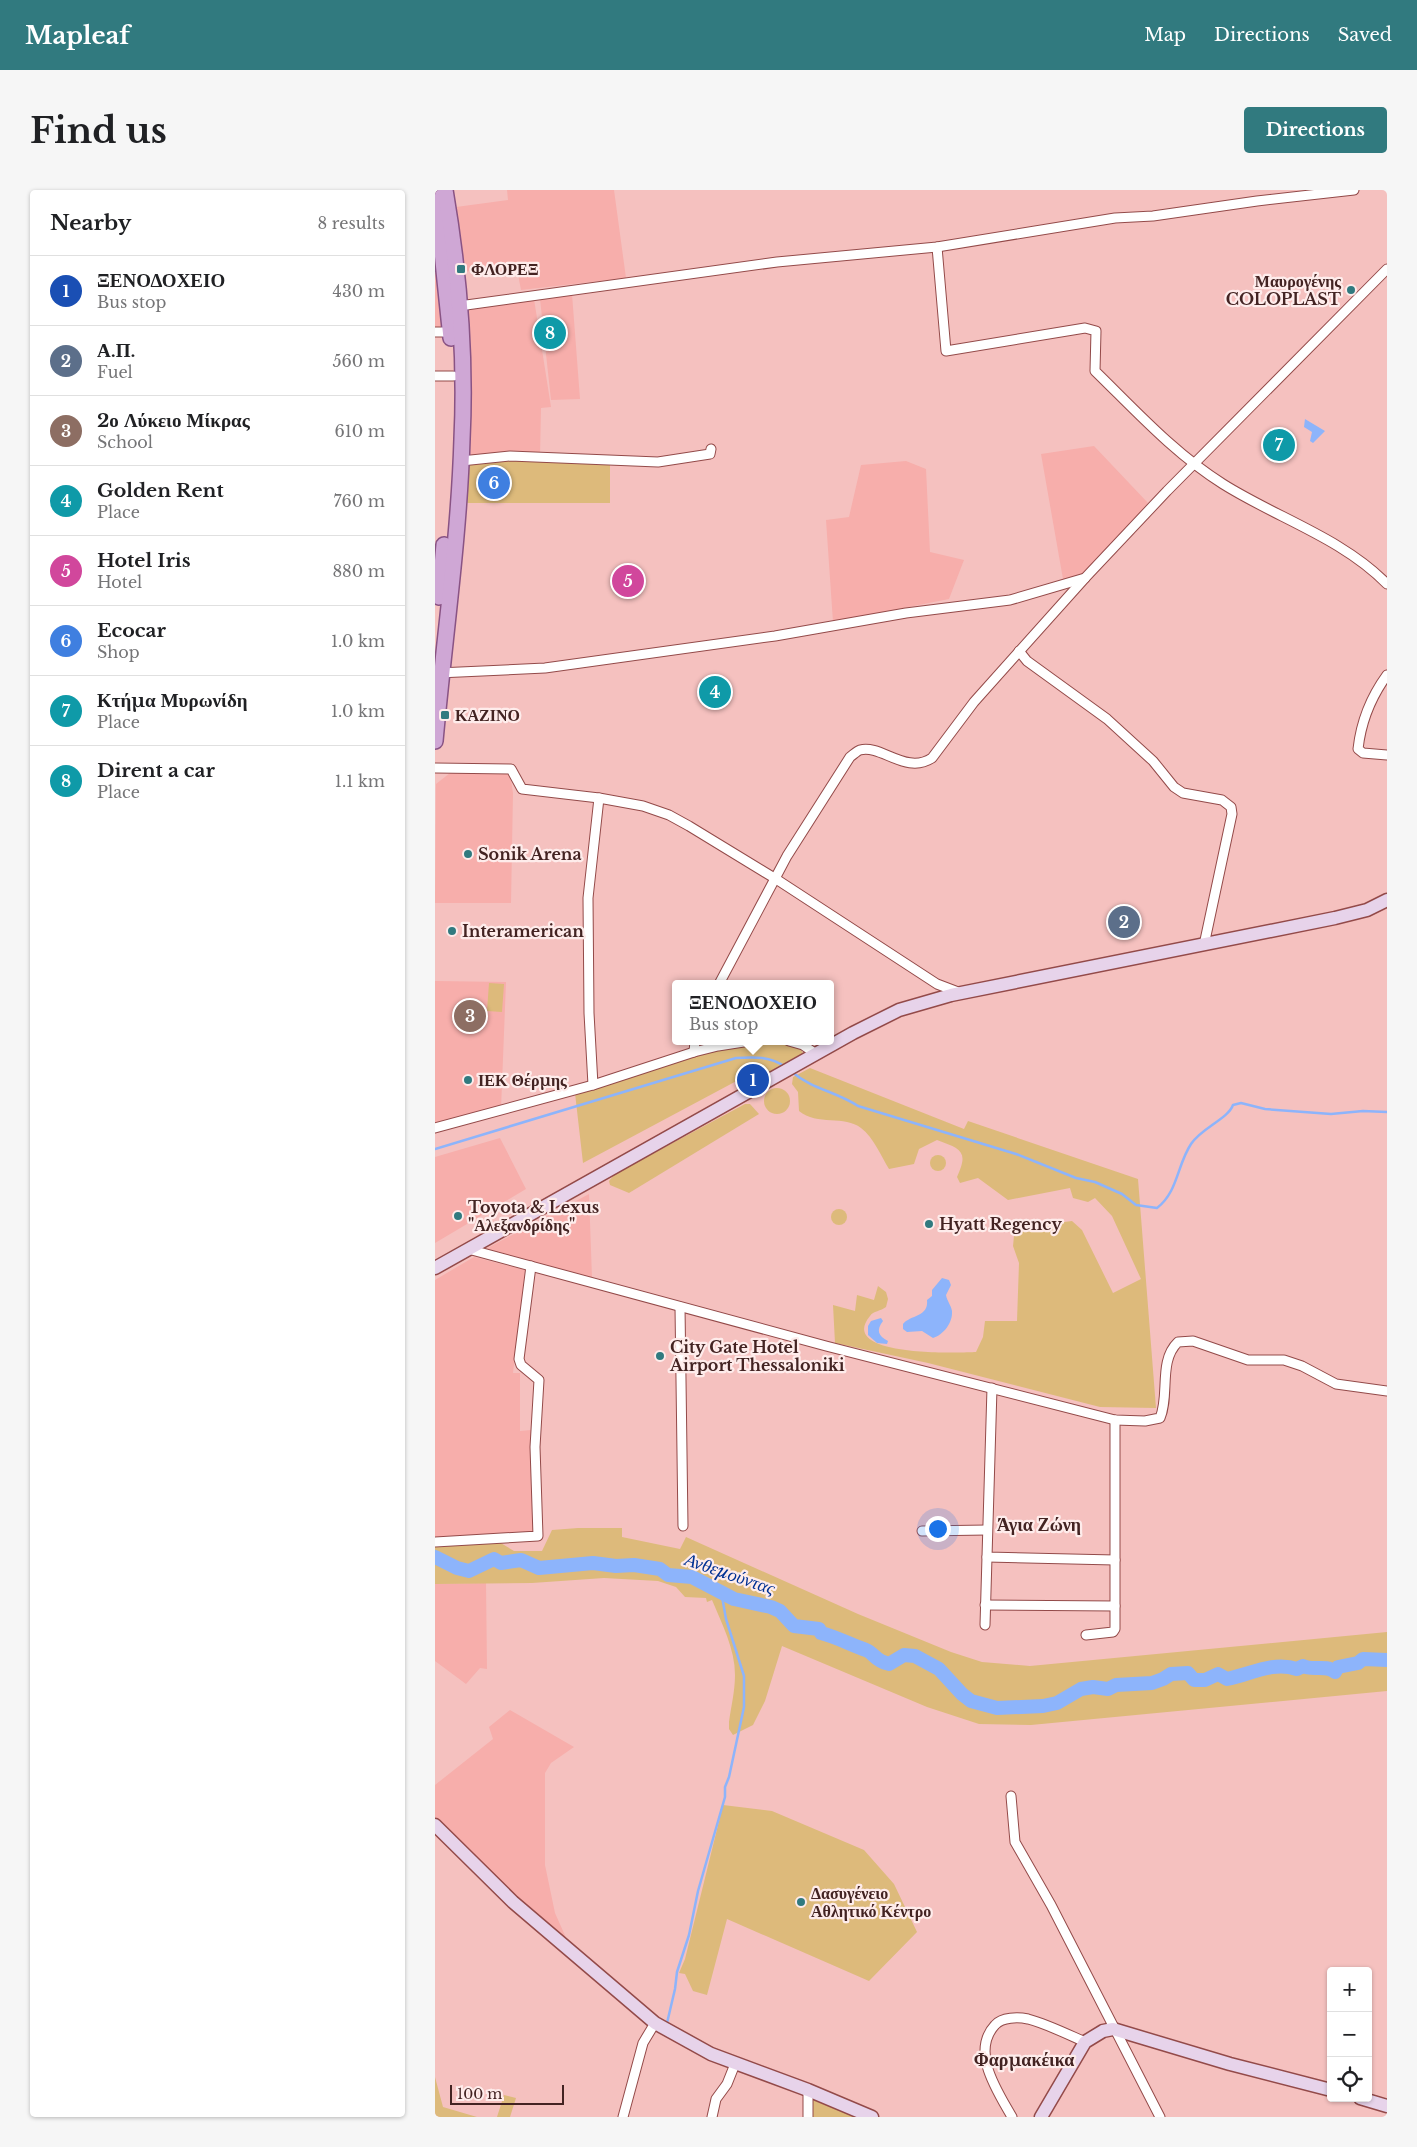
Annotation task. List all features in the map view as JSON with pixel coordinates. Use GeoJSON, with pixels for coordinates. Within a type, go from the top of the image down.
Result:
{"type":"FeatureCollection","features":[{"type":"Feature","properties":{"kind":"main road"},"geometry":{"type":"LineString","coordinates":[[435,190],[451,332],[453,376],[451,464],[439,548],[435,636]]}},
{"type":"Feature","properties":{"kind":"main road"},"geometry":{"type":"LineString","coordinates":[[435,741],[438,669],[461,461],[462,364],[459,306],[451,227],[445,190]]}},
{"type":"Feature","properties":{"kind":"street"},"geometry":{"type":"LineString","coordinates":[[459,306],[777,262],[937,246],[1097,220],[1153,216],[1257,201],[1354,190]]}},
{"type":"Feature","properties":{"kind":"street"},"geometry":{"type":"LineString","coordinates":[[937,246],[946,351],[1092,328],[1096,331],[1095,371],[1193,464],[1259,505],[1360,560],[1387,584]]}},
{"type":"Feature","properties":{"kind":"street"},"geometry":{"type":"LineString","coordinates":[[721,980],[792,848],[850,757],[860,750],[868,750],[906,762],[927,761],[932,758],[974,702],[1085,578],[1193,464],[1387,269]]}},
{"type":"Feature","properties":{"kind":"street"},"geometry":{"type":"LineString","coordinates":[[435,332],[451,332]]}},
{"type":"Feature","properties":{"kind":"street"},"geometry":{"type":"LineString","coordinates":[[435,376],[453,376]]}},
{"type":"Feature","properties":{"kind":"street"},"geometry":{"type":"LineString","coordinates":[[461,461],[510,456],[658,462],[710,454],[711,449]]}},
{"type":"Feature","properties":{"kind":"street"},"geometry":{"type":"LineString","coordinates":[[438,669],[511,670],[598,661],[775,636],[906,612],[1009,600],[1085,578]]}},
{"type":"Feature","properties":{"kind":"street"},"geometry":{"type":"LineString","coordinates":[[1019,651],[1033,665],[1107,718],[1153,761],[1174,787],[1183,793],[1222,800],[1231,807],[1232,814],[1204,945]]}},
{"type":"Feature","properties":{"kind":"street"},"geometry":{"type":"LineString","coordinates":[[1387,675],[1372,698],[1359,735],[1357,749],[1363,753],[1387,755]]}},
{"type":"Feature","properties":{"kind":"street"},"geometry":{"type":"LineString","coordinates":[[435,768],[511,769],[522,789],[599,798],[643,806],[669,815],[776,879],[931,980],[961,993]]}},
{"type":"Feature","properties":{"kind":"street"},"geometry":{"type":"LineString","coordinates":[[593,1085],[589,1013],[588,898],[599,798]]}},
{"type":"Feature","properties":{"kind":"street"},"geometry":{"type":"LineString","coordinates":[[834,1044],[868,1024],[899,1010],[931,1000],[1335,918],[1367,910],[1387,900]]}},
{"type":"Feature","properties":{"kind":"street"},"geometry":{"type":"LineString","coordinates":[[931,980],[934,990],[931,1000]]}},
{"type":"Feature","properties":{"kind":"street"},"geometry":{"type":"LineString","coordinates":[[694,1052],[695,1045]]}},
{"type":"Feature","properties":{"kind":"street"},"geometry":{"type":"LineString","coordinates":[[435,1128],[593,1085],[694,1052],[725,1045]]}},
{"type":"Feature","properties":{"kind":"street"},"geometry":{"type":"LineString","coordinates":[[803,1045],[817,1054]]}},
{"type":"Feature","properties":{"kind":"street"},"geometry":{"type":"LineString","coordinates":[[435,1268],[832,1045]]}},
{"type":"Feature","properties":{"kind":"street"},"geometry":{"type":"LineString","coordinates":[[468,1249],[680,1307],[1115,1420],[1145,1421],[1160,1418],[1163,1412],[1166,1372],[1172,1349],[1178,1342],[1187,1340],[1205,1344],[1242,1358],[1289,1361],[1336,1384],[1387,1391]]}},
{"type":"Feature","properties":{"kind":"street"},"geometry":{"type":"LineString","coordinates":[[435,1542],[538,1536],[535,1447],[539,1380],[521,1365],[519,1359],[531,1266]]}},
{"type":"Feature","properties":{"kind":"street"},"geometry":{"type":"LineString","coordinates":[[680,1307],[683,1526]]}},
{"type":"Feature","properties":{"kind":"street"},"geometry":{"type":"LineString","coordinates":[[985,1625],[992,1388]]}},
{"type":"Feature","properties":{"kind":"street"},"geometry":{"type":"LineString","coordinates":[[1086,1635],[1114,1631],[1115,1420]]}},
{"type":"Feature","properties":{"kind":"street"},"geometry":{"type":"LineString","coordinates":[[922,1531],[987,1530]]}},
{"type":"Feature","properties":{"kind":"street"},"geometry":{"type":"LineString","coordinates":[[987,1557],[1115,1560]]}},
{"type":"Feature","properties":{"kind":"street"},"geometry":{"type":"LineString","coordinates":[[985,1605],[1115,1606]]}},
{"type":"Feature","properties":{"kind":"street"},"geometry":{"type":"LineString","coordinates":[[1011,1796],[1015,1842],[1069,1939],[1159,2117]]}},
{"type":"Feature","properties":{"kind":"street"},"geometry":{"type":"LineString","coordinates":[[435,1824],[513,1902],[655,2023],[711,2054],[808,2090],[872,2117]]}},
{"type":"Feature","properties":{"kind":"street"},"geometry":{"type":"LineString","coordinates":[[1012,2117],[992,2079],[986,2060],[985,2043],[990,2030],[1005,2018],[1027,2018],[1085,2042]]}},
{"type":"Feature","properties":{"kind":"street"},"geometry":{"type":"LineString","coordinates":[[623,2117],[643,2043],[655,2023]]}},
{"type":"Feature","properties":{"kind":"street"},"geometry":{"type":"LineString","coordinates":[[1042,2117],[1085,2042],[1113,2029],[1230,2064],[1327,2089]]}},
{"type":"Feature","properties":{"kind":"street"},"geometry":{"type":"LineString","coordinates":[[712,2117],[716,2099],[727,2084],[735,2064]]}},
{"type":"Feature","properties":{"kind":"street"},"geometry":{"type":"LineString","coordinates":[[808,2090],[808,2117]]}},
{"type":"Feature","properties":{"kind":"street"},"geometry":{"type":"LineString","coordinates":[[1372,2102],[1387,2106]]}},
{"type":"Feature","properties":{"kind":"shaded area"},"geometry":{"type":"Polygon","coordinates":[[[507,190],[614,190],[626,278],[521,290],[516,264],[464,272],[456,207],[508,200],[507,190]]]}},
{"type":"Feature","properties":{"kind":"shaded area"},"geometry":{"type":"Polygon","coordinates":[[[442,272],[448,331],[435,332],[435,273],[442,272]]]}},
{"type":"Feature","properties":{"kind":"shaded area"},"geometry":{"type":"Polygon","coordinates":[[[572,294],[580,399],[551,400],[540,299],[572,294]]]}},
{"type":"Feature","properties":{"kind":"shaded area"},"geometry":{"type":"Polygon","coordinates":[[[534,299],[551,407],[541,408],[540,457],[467,456],[466,309],[534,299]]]}},
{"type":"Feature","properties":{"kind":"shaded area"},"geometry":{"type":"Polygon","coordinates":[[[1094,446],[1148,503],[1084,576],[1063,579],[1041,454],[1094,446]]]}},
{"type":"Feature","properties":{"kind":"shaded area"},"geometry":{"type":"Polygon","coordinates":[[[509,460],[610,462],[610,503],[463,503],[467,465],[509,460]]]}},
{"type":"Feature","properties":{"kind":"shaded area"},"geometry":{"type":"Polygon","coordinates":[[[906,461],[926,469],[930,552],[964,560],[949,599],[833,622],[826,520],[849,517],[861,465],[906,461]]]}},
{"type":"Feature","properties":{"kind":"shaded area"},"geometry":{"type":"Polygon","coordinates":[[[450,773],[510,774],[513,793],[511,903],[435,903],[436,784],[450,773]]]}},
{"type":"Feature","properties":{"kind":"shaded area"},"geometry":{"type":"Polygon","coordinates":[[[435,981],[506,982],[501,1109],[435,1128],[435,981]]]}},
{"type":"Feature","properties":{"kind":"shaded area"},"geometry":{"type":"Polygon","coordinates":[[[489,983],[504,984],[502,1012],[487,1011],[489,983]]]}},
{"type":"Feature","properties":{"kind":"shaded area"},"geometry":{"type":"Polygon","coordinates":[[[746,1045],[798,1045],[803,1053],[760,1077],[744,1077],[583,1163],[575,1093],[718,1049],[746,1045]]]}},
{"type":"Feature","properties":{"kind":"shaded area"},"geometry":{"type":"Polygon","coordinates":[[[810,1068],[964,1129],[968,1121],[1138,1179],[1156,1408],[1100,1407],[928,1363],[835,1343],[833,1305],[855,1311],[857,1295],[874,1300],[878,1286],[886,1292],[888,1299],[886,1307],[870,1316],[864,1329],[870,1339],[884,1346],[904,1350],[947,1353],[976,1352],[983,1337],[985,1321],[1017,1321],[1019,1263],[1013,1246],[1014,1236],[1025,1227],[1072,1221],[1082,1230],[1113,1293],[1141,1279],[1112,1216],[1095,1198],[1088,1202],[1073,1198],[1070,1188],[1008,1200],[978,1178],[960,1183],[957,1177],[962,1162],[961,1152],[937,1140],[919,1149],[914,1164],[889,1169],[873,1142],[861,1128],[847,1122],[822,1120],[806,1116],[799,1111],[798,1092],[792,1084],[793,1077],[810,1068]]]}},
{"type":"Feature","properties":{"kind":"shaded area"},"geometry":{"type":"Polygon","coordinates":[[[777,1088],[786,1092],[790,1101],[786,1110],[777,1114],[768,1110],[764,1101],[768,1092],[777,1088]]]}},
{"type":"Feature","properties":{"kind":"shaded area"},"geometry":{"type":"Polygon","coordinates":[[[745,1104],[750,1104],[759,1114],[629,1193],[610,1185],[609,1181],[615,1174],[745,1104]]]}},
{"type":"Feature","properties":{"kind":"shaded area","name":"Toyota & Lexus \"Αλεξανδρίδης\""},"geometry":{"type":"Polygon","coordinates":[[[500,1138],[526,1189],[435,1243],[435,1157],[500,1138]]]}},
{"type":"Feature","properties":{"kind":"shaded area"},"geometry":{"type":"Polygon","coordinates":[[[938,1155],[944,1157],[946,1163],[944,1169],[938,1171],[932,1169],[930,1163],[932,1157],[938,1155]]]}},
{"type":"Feature","properties":{"kind":"shaded area"},"geometry":{"type":"Polygon","coordinates":[[[589,1194],[592,1278],[482,1251],[589,1194]]]}},
{"type":"Feature","properties":{"kind":"shaded area"},"geometry":{"type":"Polygon","coordinates":[[[839,1209],[845,1211],[847,1217],[845,1223],[839,1225],[833,1223],[831,1217],[833,1211],[839,1209]]]}},
{"type":"Feature","properties":{"kind":"shaded area"},"geometry":{"type":"Polygon","coordinates":[[[474,1257],[525,1270],[513,1373],[520,1373],[520,1431],[531,1430],[534,1532],[435,1538],[435,1280],[474,1257]]]}},
{"type":"Feature","properties":{"kind":"shaded area"},"geometry":{"type":"Polygon","coordinates":[[[622,1528],[622,1537],[680,1549],[686,1537],[858,1614],[951,1652],[982,1662],[1030,1666],[1387,1632],[1387,1691],[1031,1725],[979,1724],[927,1707],[782,1646],[765,1701],[753,1725],[733,1735],[729,1729],[729,1722],[735,1675],[733,1656],[712,1600],[707,1602],[706,1598],[685,1597],[676,1587],[658,1581],[604,1578],[532,1583],[435,1584],[435,1545],[499,1542],[514,1551],[542,1551],[552,1530],[622,1528]]]}},
{"type":"Feature","properties":{"kind":"shaded area"},"geometry":{"type":"Polygon","coordinates":[[[486,1583],[487,1669],[480,1668],[466,1684],[435,1661],[435,1584],[486,1583]]]}},
{"type":"Feature","properties":{"kind":"shaded area"},"geometry":{"type":"Polygon","coordinates":[[[510,1710],[574,1747],[551,1763],[545,1773],[545,1865],[555,1913],[571,1949],[515,1897],[435,1817],[435,1785],[493,1739],[489,1727],[510,1710]]]}},
{"type":"Feature","properties":{"kind":"shaded area","name":"Δασυγένειο Αθλητικό Κέντρο"},"geometry":{"type":"Polygon","coordinates":[[[723,1805],[772,1811],[864,1850],[894,1884],[917,1932],[869,1981],[727,1919],[707,1995],[693,1991],[685,1974],[679,1973],[685,1959],[723,1805]]]}},
{"type":"Feature","properties":{"kind":"shaded area"},"geometry":{"type":"Polygon","coordinates":[[[435,2077],[443,2107],[477,2117],[435,2117],[435,2077]]]}},
{"type":"Feature","properties":{"kind":"shaded area"},"geometry":{"type":"Polygon","coordinates":[[[504,2095],[516,2098],[510,2117],[497,2117],[504,2095]]]}},
{"type":"Feature","properties":{"kind":"shaded area"},"geometry":{"type":"Polygon","coordinates":[[[813,2100],[855,2117],[813,2117],[813,2100]]]}},
{"type":"Feature","properties":{"kind":"water"},"geometry":{"type":"Polygon","coordinates":[[[1305,419],[1325,431],[1313,443],[1310,441],[1312,432],[1304,427],[1305,419]]]}},
{"type":"Feature","properties":{"kind":"water"},"geometry":{"type":"Polygon","coordinates":[[[942,1278],[949,1280],[951,1285],[946,1295],[952,1311],[951,1320],[947,1328],[933,1338],[922,1331],[907,1332],[903,1329],[903,1324],[925,1310],[927,1300],[932,1296],[932,1290],[942,1278]]]}},
{"type":"Feature","properties":{"kind":"water"},"geometry":{"type":"Polygon","coordinates":[[[881,1318],[883,1321],[879,1327],[879,1332],[888,1341],[887,1344],[877,1343],[868,1335],[868,1326],[871,1321],[881,1318]]]}},
{"type":"Feature","properties":{"kind":"waterway"},"geometry":{"type":"LineString","coordinates":[[435,1149],[736,1058],[768,1059],[785,1067]]}},
{"type":"Feature","properties":{"kind":"waterway"},"geometry":{"type":"LineString","coordinates":[[792,1072],[808,1083],[858,1106],[1016,1154],[1076,1178],[1095,1182],[1122,1194],[1136,1205],[1157,1208],[1169,1194],[1186,1152],[1195,1138],[1226,1115],[1233,1105],[1241,1103],[1265,1109],[1331,1114],[1363,1111],[1387,1112]]}},
{"type":"Feature","properties":{"kind":"waterway","name":"Ανθεμούντας"},"geometry":{"type":"LineString","coordinates":[[435,1557],[457,1568],[469,1571],[494,1559],[501,1563],[521,1560],[539,1568],[593,1563],[616,1566],[634,1565],[660,1569],[668,1575],[692,1577],[734,1599],[771,1607],[780,1611],[794,1626],[819,1629],[821,1633],[869,1651],[884,1663],[889,1664],[904,1655],[915,1656],[939,1669],[971,1701],[997,1708],[1043,1706],[1057,1703],[1081,1689],[1093,1687],[1108,1689],[1116,1685],[1152,1683],[1171,1674],[1188,1673],[1194,1680],[1205,1680],[1218,1674],[1227,1679],[1279,1666],[1297,1669],[1303,1666],[1328,1668],[1335,1672],[1338,1667],[1358,1663],[1363,1659],[1387,1660]]}},
{"type":"Feature","properties":{"kind":"waterway"},"geometry":{"type":"LineString","coordinates":[[667,2023],[677,1972],[689,1935],[698,1891],[725,1797],[725,1787],[729,1777],[744,1707],[744,1676],[726,1619],[721,1591]]}},
{"type":"Feature","properties":{"kind":"place","name":"ΦΛΟΡΕΞ"},"geometry":{"type":"Point","coordinates":[461,269]}},
{"type":"Feature","properties":{"kind":"place","name":"Μαυρογένης COLOPLAST"},"geometry":{"type":"Point","coordinates":[1351,290]}},
{"type":"Feature","properties":{"kind":"place","name":"Dirent a car"},"geometry":{"type":"Point","coordinates":[550,333]}},
{"type":"Feature","properties":{"kind":"place","name":"Κτήμα Μυρωνίδη"},"geometry":{"type":"Point","coordinates":[1279,445]}},
{"type":"Feature","properties":{"kind":"place","name":"Ecocar"},"geometry":{"type":"Point","coordinates":[494,483]}},
{"type":"Feature","properties":{"kind":"place","name":"Hotel Iris"},"geometry":{"type":"Point","coordinates":[628,581]}},
{"type":"Feature","properties":{"kind":"place","name":"Golden Rent"},"geometry":{"type":"Point","coordinates":[715,692]}},
{"type":"Feature","properties":{"kind":"place","name":"ΚΑΖΙΝΟ"},"geometry":{"type":"Point","coordinates":[445,715]}},
{"type":"Feature","properties":{"kind":"place","name":"Sonik Arena"},"geometry":{"type":"Point","coordinates":[468,854]}},
{"type":"Feature","properties":{"kind":"place","name":"Α.Π."},"geometry":{"type":"Point","coordinates":[1124,922]}},
{"type":"Feature","properties":{"kind":"place","name":"Interamerican"},"geometry":{"type":"Point","coordinates":[452,931]}},
{"type":"Feature","properties":{"kind":"place","name":"2ο Λύκειο Μίκρας"},"geometry":{"type":"Point","coordinates":[470,1016]}},
{"type":"Feature","properties":{"kind":"place","name":"ΙΕΚ Θέρμης"},"geometry":{"type":"Point","coordinates":[468,1080]}},
{"type":"Feature","properties":{"kind":"place","name":"ΞΕΝΟΔΟΧΕΙΟ"},"geometry":{"type":"Point","coordinates":[753,1080]}},
{"type":"Feature","properties":{"kind":"place","name":"Toyota & Lexus \"Αλεξανδρίδης\""},"geometry":{"type":"Point","coordinates":[458,1216]}},
{"type":"Feature","properties":{"kind":"place","name":"Hyatt Regency"},"geometry":{"type":"Point","coordinates":[929,1224]}},
{"type":"Feature","properties":{"kind":"place","name":"City Gate Hotel Airport Thessaloniki"},"geometry":{"type":"Point","coordinates":[660,1356]}},
{"type":"Feature","properties":{"kind":"place","name":"Δασυγένειο Αθλητικό Κέντρο"},"geometry":{"type":"Point","coordinates":[801,1902]}},
{"type":"Feature","properties":{"kind":"district","name":"Άγια Ζώνη"},"geometry":{"type":"Point","coordinates":[1039,1525]}},
{"type":"Feature","properties":{"kind":"district","name":"Φαρμακέικα"},"geometry":{"type":"Point","coordinates":[1024,2060]}}]}
